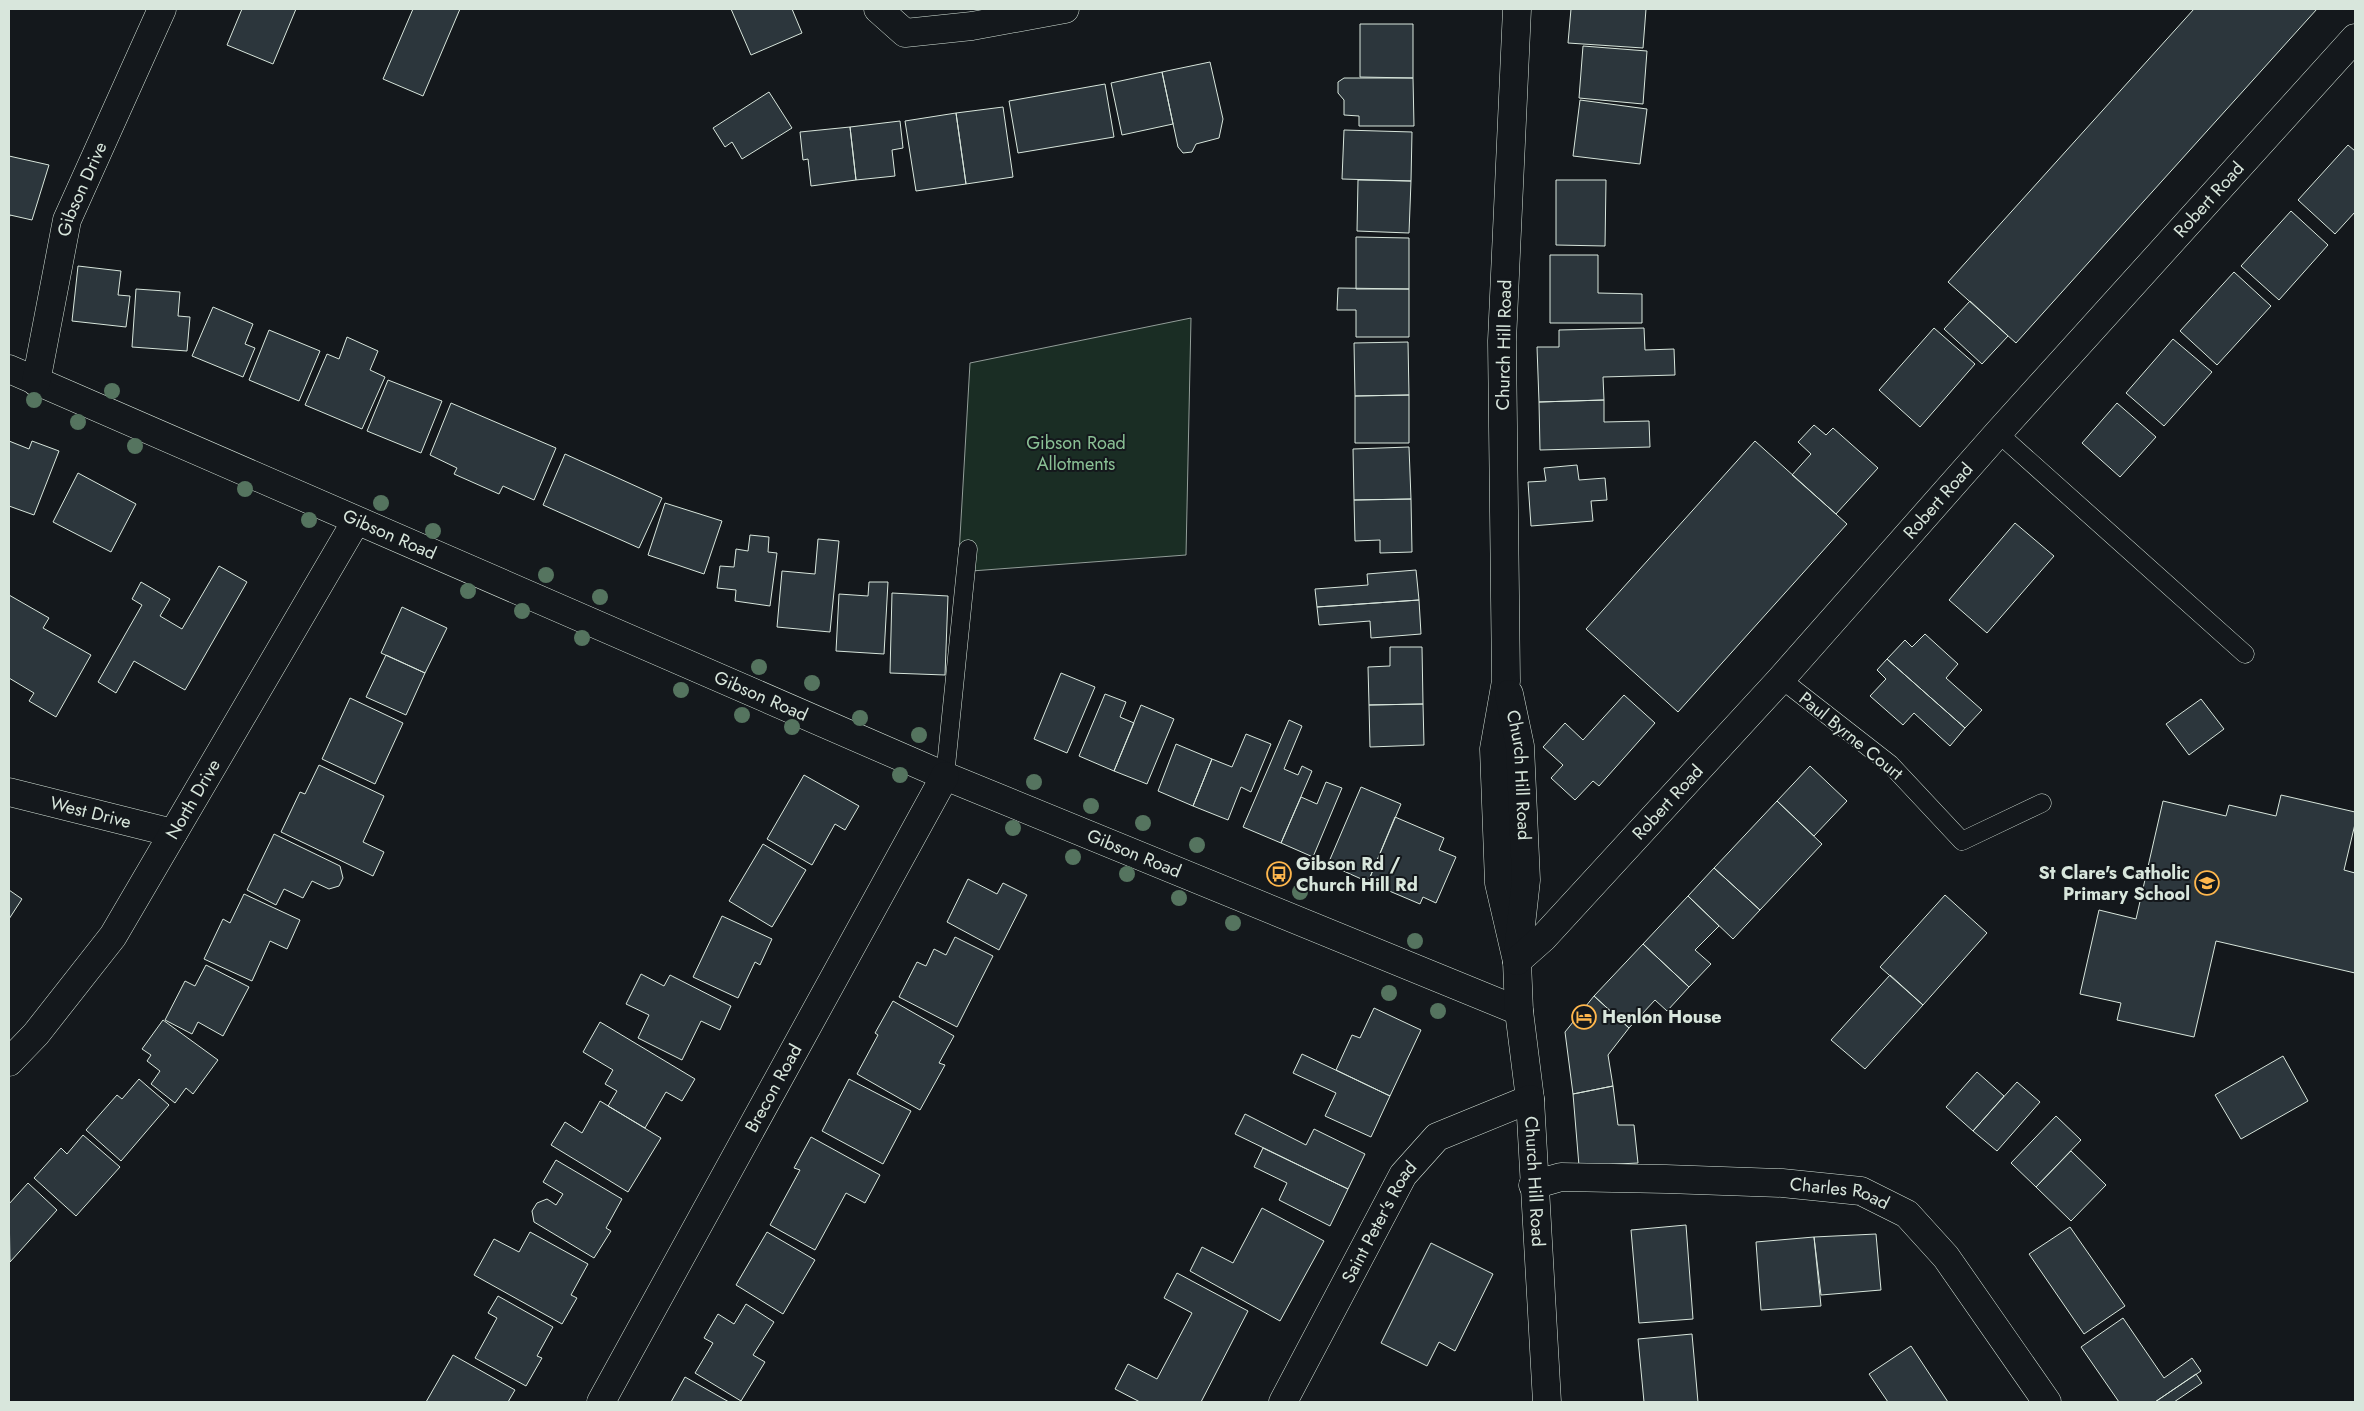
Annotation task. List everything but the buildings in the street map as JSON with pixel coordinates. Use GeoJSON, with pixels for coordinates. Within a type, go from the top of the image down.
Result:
{"type":"FeatureCollection","features":[{"type":"Feature","properties":{"kind":"street","name":"Gibson Drive"},"geometry":{"type":"LineString","coordinates":[[36,382],[67,220],[162,9]]}},
{"type":"Feature","properties":{"kind":"street"},"geometry":{"type":"LineString","coordinates":[[878,9],[905,33],[972,26],[1066,9]]}},
{"type":"Feature","properties":{"kind":"street","name":"Church Hill Road"},"geometry":{"type":"LineString","coordinates":[[1517,9],[1502,341],[1506,681],[1494,749],[1500,883],[1517,961],[1520,1011],[1530,1099],[1533,1185],[1547,1402]]}},
{"type":"Feature","properties":{"kind":"street","name":"Robert Road"},"geometry":{"type":"LineString","coordinates":[[1517,961],[1543,938],[1781,679],[1998,433],[2355,38]]}},
{"type":"Feature","properties":{"kind":"street","name":"Gibson Road"},"geometry":{"type":"LineString","coordinates":[[9,369],[356,522],[945,776],[1520,1011]]}},
{"type":"Feature","properties":{"kind":"street","name":"North Drive"},"geometry":{"type":"LineString","coordinates":[[9,1062],[36,1034],[113,936],[356,522]]}},
{"type":"Feature","properties":{"kind":"street","name":"Brecon Road"},"geometry":{"type":"LineString","coordinates":[[601,1402],[945,776]]}},
{"type":"Feature","properties":{"kind":"street","name":"West Drive"},"geometry":{"type":"LineString","coordinates":[[9,792],[173,833]]}},
{"type":"Feature","properties":{"kind":"street","name":"Saint Peter's Road"},"geometry":{"type":"LineString","coordinates":[[1283,1402],[1403,1175],[1437,1137],[1530,1099]]}},
{"type":"Feature","properties":{"kind":"street","name":"Charles Road"},"geometry":{"type":"LineString","coordinates":[[1533,1185],[1561,1177],[1782,1183],[1862,1190],[1907,1214],[1946,1257],[2046,1402]]}},
{"type":"Feature","properties":{"kind":"lane"},"geometry":{"type":"LineString","coordinates":[[1998,433],[2245,654]]}},
{"type":"Feature","properties":{"kind":"lane"},"geometry":{"type":"LineString","coordinates":[[945,776],[968,549]]}},
{"type":"Feature","properties":{"kind":"lane","name":"Paul Byrne Court"},"geometry":{"type":"LineString","coordinates":[[1781,679],[1890,764],[1962,841],[2042,803]]}},
{"type":"Feature","properties":{"kind":"green space","name":"Gibson Road Allotments"},"geometry":{"type":"Polygon","coordinates":[[[1191,318],[1186,555],[958,572],[970,363],[1191,318]]]}},
{"type":"Feature","properties":{"kind":"place","name":"Gibson Rd / Church Hill Rd"},"geometry":{"type":"Point","coordinates":[1279,874]}},
{"type":"Feature","properties":{"kind":"place","name":"St Clare's Catholic Primary School"},"geometry":{"type":"Point","coordinates":[2207,883]}},
{"type":"Feature","properties":{"kind":"place","name":"Henlon House"},"geometry":{"type":"Point","coordinates":[1584,1017]}}]}
